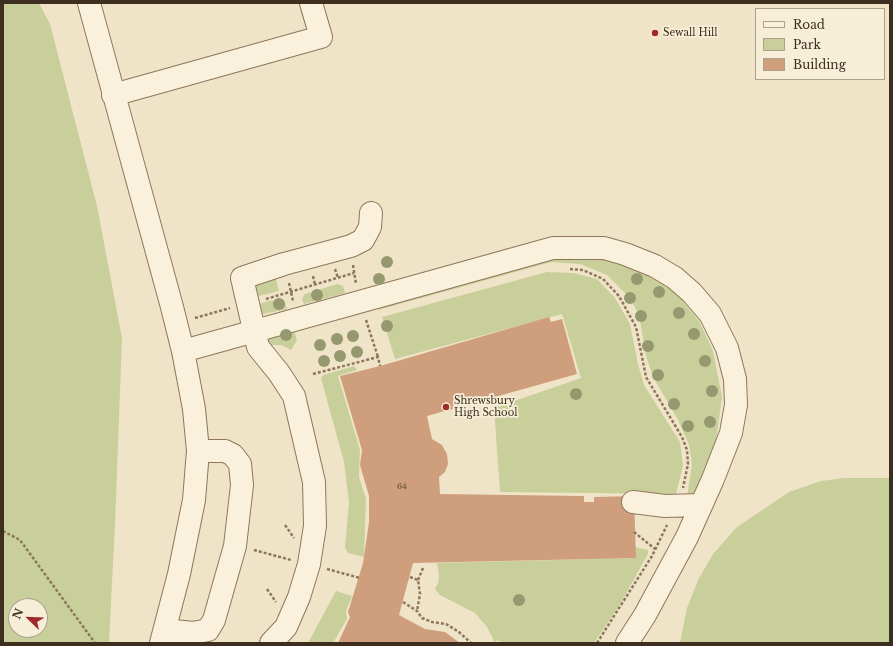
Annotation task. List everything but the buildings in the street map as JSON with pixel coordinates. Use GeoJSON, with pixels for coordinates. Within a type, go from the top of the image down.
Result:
{"type":"FeatureCollection","features":[{"type":"Feature","properties":{"kind":"street"},"geometry":{"type":"LineString","coordinates":[[89,3],[176,323],[194,409],[198,451],[194,500],[188,533],[163,636],[208,630],[214,620],[235,546],[242,485],[240,464],[233,455],[225,451],[198,451]]}},
{"type":"Feature","properties":{"kind":"street"},"geometry":{"type":"LineString","coordinates":[[113,94],[321,37],[311,3]]}},
{"type":"Feature","properties":{"kind":"street"},"geometry":{"type":"LineString","coordinates":[[271,643],[286,628],[299,597],[309,564],[316,526],[314,482],[294,396],[279,373],[258,347],[253,331],[242,278],[284,264],[349,246],[363,240],[370,227],[371,213]]}},
{"type":"Feature","properties":{"kind":"street"},"geometry":{"type":"LineString","coordinates":[[183,351],[553,248],[604,248],[625,254],[655,266],[675,278],[692,293],[710,314],[727,348],[735,379],[736,405],[731,433],[713,479],[676,558],[645,616],[627,643]]}},
{"type":"Feature","properties":{"kind":"street"},"geometry":{"type":"LineString","coordinates":[[633,502],[665,506],[700,506]]}},
{"type":"Feature","properties":{"kind":"path"},"geometry":{"type":"LineString","coordinates":[[349,246],[357,290]]}},
{"type":"Feature","properties":{"kind":"path"},"geometry":{"type":"LineString","coordinates":[[568,269],[583,270],[603,279],[619,296],[636,327],[646,377],[682,437],[687,450],[688,464],[683,489]]}},
{"type":"Feature","properties":{"kind":"path"},"geometry":{"type":"LineString","coordinates":[[264,300],[354,273]]}},
{"type":"Feature","properties":{"kind":"path"},"geometry":{"type":"LineString","coordinates":[[176,323],[235,307]]}},
{"type":"Feature","properties":{"kind":"path"},"geometry":{"type":"LineString","coordinates":[[371,316],[365,318],[380,366]]}},
{"type":"Feature","properties":{"kind":"path"},"geometry":{"type":"LineString","coordinates":[[313,374],[378,357]]}},
{"type":"Feature","properties":{"kind":"path"},"geometry":{"type":"LineString","coordinates":[[597,643],[655,549],[669,520]]}},
{"type":"Feature","properties":{"kind":"path"},"geometry":{"type":"LineString","coordinates":[[285,526],[297,540]]}},
{"type":"Feature","properties":{"kind":"path"},"geometry":{"type":"LineString","coordinates":[[3,531],[20,540],[95,643]]}},
{"type":"Feature","properties":{"kind":"path"},"geometry":{"type":"LineString","coordinates":[[634,532],[655,549],[676,558]]}},
{"type":"Feature","properties":{"kind":"path"},"geometry":{"type":"LineString","coordinates":[[417,611],[420,594],[418,580],[423,568]]}},
{"type":"Feature","properties":{"kind":"path"},"geometry":{"type":"LineString","coordinates":[[410,577],[418,580]]}},
{"type":"Feature","properties":{"kind":"path"},"geometry":{"type":"LineString","coordinates":[[267,589],[276,603]]}},
{"type":"Feature","properties":{"kind":"path"},"geometry":{"type":"LineString","coordinates":[[403,602],[417,611],[422,618],[432,622],[446,624],[459,632],[472,643]]}},
{"type":"Feature","properties":{"kind":"green space"},"geometry":{"type":"Polygon","coordinates":[[[3,3],[39,3],[50,24],[97,206],[122,338],[109,643],[3,643],[3,3]]]}},
{"type":"Feature","properties":{"kind":"green space"},"geometry":{"type":"Polygon","coordinates":[[[547,256],[597,256],[654,276],[677,294],[699,321],[713,351],[722,397],[716,442],[693,495],[687,496],[692,464],[689,445],[678,420],[653,377],[646,356],[639,315],[630,298],[607,275],[580,264],[551,262],[378,310],[377,303],[547,256]]]}},
{"type":"Feature","properties":{"kind":"green space"},"geometry":{"type":"Polygon","coordinates":[[[547,272],[574,273],[597,279],[615,298],[630,324],[644,385],[680,442],[683,466],[676,494],[500,492],[494,408],[581,378],[562,314],[395,359],[382,317],[547,272]]]}},
{"type":"Feature","properties":{"kind":"green space"},"geometry":{"type":"Polygon","coordinates":[[[272,278],[276,279],[279,291],[255,297],[255,286],[259,282],[272,278]]]}},
{"type":"Feature","properties":{"kind":"green space"},"geometry":{"type":"Polygon","coordinates":[[[337,284],[343,286],[345,293],[304,304],[302,299],[305,294],[337,284]]]}},
{"type":"Feature","properties":{"kind":"green space"},"geometry":{"type":"Polygon","coordinates":[[[282,300],[285,302],[287,309],[263,314],[259,311],[256,305],[268,301],[282,300]]]}},
{"type":"Feature","properties":{"kind":"green space"},"geometry":{"type":"Polygon","coordinates":[[[293,327],[297,340],[291,350],[281,345],[269,345],[267,341],[268,334],[293,327]]]}},
{"type":"Feature","properties":{"kind":"green space"},"geometry":{"type":"Polygon","coordinates":[[[354,366],[357,370],[338,376],[360,450],[359,477],[366,499],[364,557],[348,553],[345,548],[349,502],[344,462],[321,378],[323,375],[354,366]]]}},
{"type":"Feature","properties":{"kind":"green space"},"geometry":{"type":"Polygon","coordinates":[[[844,478],[890,478],[890,643],[680,643],[687,608],[698,580],[713,554],[737,527],[789,492],[821,481],[844,478]]]}},
{"type":"Feature","properties":{"kind":"green space"},"geometry":{"type":"Polygon","coordinates":[[[635,547],[648,550],[648,554],[619,606],[594,643],[503,643],[497,640],[495,643],[487,627],[475,613],[440,595],[435,589],[438,583],[439,575],[437,563],[635,558],[635,547]]]}},
{"type":"Feature","properties":{"kind":"green space"},"geometry":{"type":"Polygon","coordinates":[[[336,591],[352,596],[346,611],[347,619],[333,643],[308,643],[336,591]]]}},
{"type":"Feature","properties":{"kind":"place","name":"Sewall Hill"},"geometry":{"type":"Point","coordinates":[655,33]}},
{"type":"Feature","properties":{"kind":"place","name":"Shrewsbury High School"},"geometry":{"type":"Point","coordinates":[446,407]}}]}
